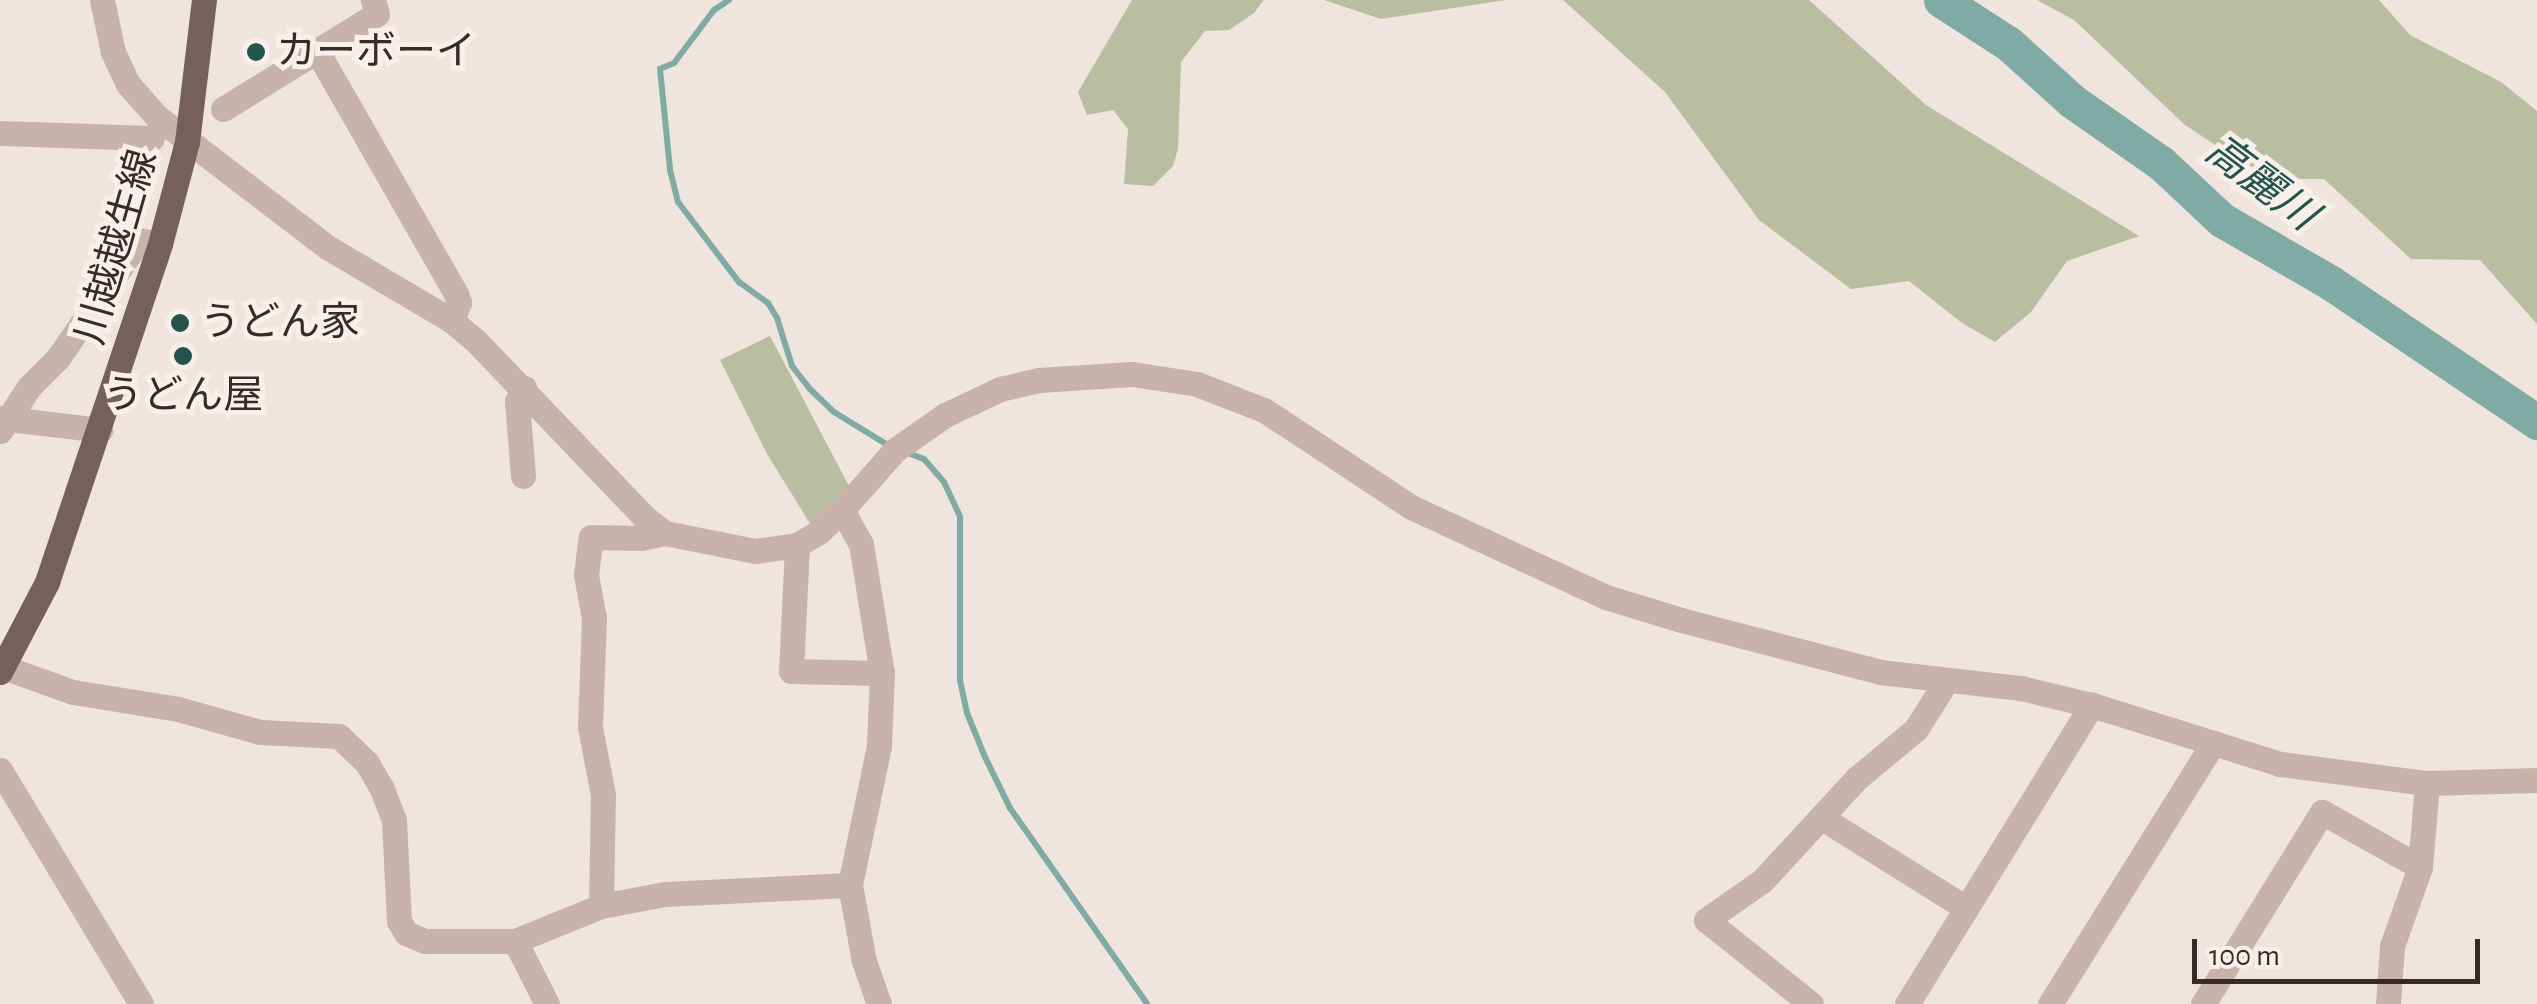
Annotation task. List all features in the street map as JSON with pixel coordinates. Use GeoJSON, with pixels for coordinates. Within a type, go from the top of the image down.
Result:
{"type":"FeatureCollection","features":[{"type":"Feature","properties":{"kind":"main road","name":"川越越生線"},"geometry":{"type":"LineString","coordinates":[[2,669],[46,582],[160,244],[187,142],[204,0]]}},
{"type":"Feature","properties":{"kind":"street"},"geometry":{"type":"LineString","coordinates":[[102,0],[113,52],[128,84],[187,142],[327,247],[452,322],[524,388],[643,516],[665,534]]}},
{"type":"Feature","properties":{"kind":"street"},"geometry":{"type":"LineString","coordinates":[[223,108],[377,14],[373,0]]}},
{"type":"Feature","properties":{"kind":"street"},"geometry":{"type":"LineString","coordinates":[[317,51],[456,294],[458,309],[452,322]]}},
{"type":"Feature","properties":{"kind":"street"},"geometry":{"type":"LineString","coordinates":[[0,133],[152,138]]}},
{"type":"Feature","properties":{"kind":"street"},"geometry":{"type":"LineString","coordinates":[[2,422],[28,387],[58,358],[138,240],[160,244]]}},
{"type":"Feature","properties":{"kind":"street"},"geometry":{"type":"LineString","coordinates":[[601,906],[604,805],[590,727],[594,618],[586,575],[590,537],[642,538],[665,534],[755,551],[796,544],[818,532],[842,510],[918,430],[1000,389],[1039,380],[1148,376],[1196,384],[1264,410],[1412,506],[1606,597],[1880,672],[2022,688],[2092,704],[2280,764],[2427,783],[2537,780]]}},
{"type":"Feature","properties":{"kind":"street"},"geometry":{"type":"LineString","coordinates":[[523,476],[517,402],[524,388]]}},
{"type":"Feature","properties":{"kind":"street"},"geometry":{"type":"LineString","coordinates":[[2,422],[100,430]]}},
{"type":"Feature","properties":{"kind":"street"},"geometry":{"type":"LineString","coordinates":[[842,510],[861,544],[882,673],[879,746],[850,885],[864,960],[880,1004]]}},
{"type":"Feature","properties":{"kind":"street"},"geometry":{"type":"LineString","coordinates":[[796,544],[791,671],[882,673]]}},
{"type":"Feature","properties":{"kind":"street"},"geometry":{"type":"LineString","coordinates":[[2,669],[73,692],[178,710],[260,732],[339,736],[367,763],[394,820],[400,920],[406,933],[425,941],[516,941],[601,906],[665,894],[850,885]]}},
{"type":"Feature","properties":{"kind":"street"},"geometry":{"type":"LineString","coordinates":[[1811,1004],[1706,920],[1762,881],[1856,778],[1916,730],[1947,680]]}},
{"type":"Feature","properties":{"kind":"street"},"geometry":{"type":"LineString","coordinates":[[1907,1004],[2092,704]]}},
{"type":"Feature","properties":{"kind":"street"},"geometry":{"type":"LineString","coordinates":[[2050,1004],[2213,742]]}},
{"type":"Feature","properties":{"kind":"street"},"geometry":{"type":"LineString","coordinates":[[0,770],[141,1004]]}},
{"type":"Feature","properties":{"kind":"street"},"geometry":{"type":"LineString","coordinates":[[2388,1004],[2392,946],[2420,868],[2427,783]]}},
{"type":"Feature","properties":{"kind":"street"},"geometry":{"type":"LineString","coordinates":[[2203,1004],[2322,812],[2420,868]]}},
{"type":"Feature","properties":{"kind":"street"},"geometry":{"type":"LineString","coordinates":[[1822,818],[1966,908]]}},
{"type":"Feature","properties":{"kind":"street"},"geometry":{"type":"LineString","coordinates":[[516,941],[547,1004]]}},
{"type":"Feature","properties":{"kind":"green space"},"geometry":{"type":"Polygon","coordinates":[[[1132,0],[1264,0],[1254,13],[1229,30],[1205,31],[1181,62],[1178,149],[1173,166],[1153,186],[1124,184],[1128,129],[1113,110],[1087,115],[1078,92],[1132,0]]]}},
{"type":"Feature","properties":{"kind":"green space"},"geometry":{"type":"Polygon","coordinates":[[[1324,0],[1506,0],[1381,19],[1324,0]]]}},
{"type":"Feature","properties":{"kind":"green space"},"geometry":{"type":"Polygon","coordinates":[[[1563,0],[1809,0],[1926,105],[2139,236],[2067,261],[2031,312],[1995,342],[1962,323],[1909,281],[1851,289],[1759,220],[1665,92],[1563,0]]]}},
{"type":"Feature","properties":{"kind":"green space"},"geometry":{"type":"Polygon","coordinates":[[[2037,0],[2379,0],[2410,35],[2501,82],[2537,111],[2537,324],[2480,260],[2411,259],[2324,179],[2267,179],[2185,125],[2074,20],[2037,0]]]}},
{"type":"Feature","properties":{"kind":"green space"},"geometry":{"type":"Polygon","coordinates":[[[770,336],[849,486],[811,525],[767,454],[720,360],[770,336]]]}},
{"type":"Feature","properties":{"kind":"waterway"},"geometry":{"type":"LineString","coordinates":[[729,0],[714,10],[674,63],[660,69],[670,170],[678,202],[739,282],[768,303],[777,318],[792,366],[810,389],[834,412],[891,447]]}},
{"type":"Feature","properties":{"kind":"waterway","name":"高麗川"},"geometry":{"type":"LineString","coordinates":[[1941,0],[2009,44],[2072,101],[2161,163],[2222,220],[2331,283],[2537,422]]}},
{"type":"Feature","properties":{"kind":"waterway"},"geometry":{"type":"LineString","coordinates":[[903,451],[924,459],[944,482],[960,517],[960,680],[967,713],[985,757],[1010,808],[1147,1004]]}},
{"type":"Feature","properties":{"kind":"place","name":"カーボーイ"},"geometry":{"type":"Point","coordinates":[256,52]}},
{"type":"Feature","properties":{"kind":"place","name":"うどん家"},"geometry":{"type":"Point","coordinates":[180,323]}},
{"type":"Feature","properties":{"kind":"place","name":"うどん屋"},"geometry":{"type":"Point","coordinates":[183,356]}}]}
